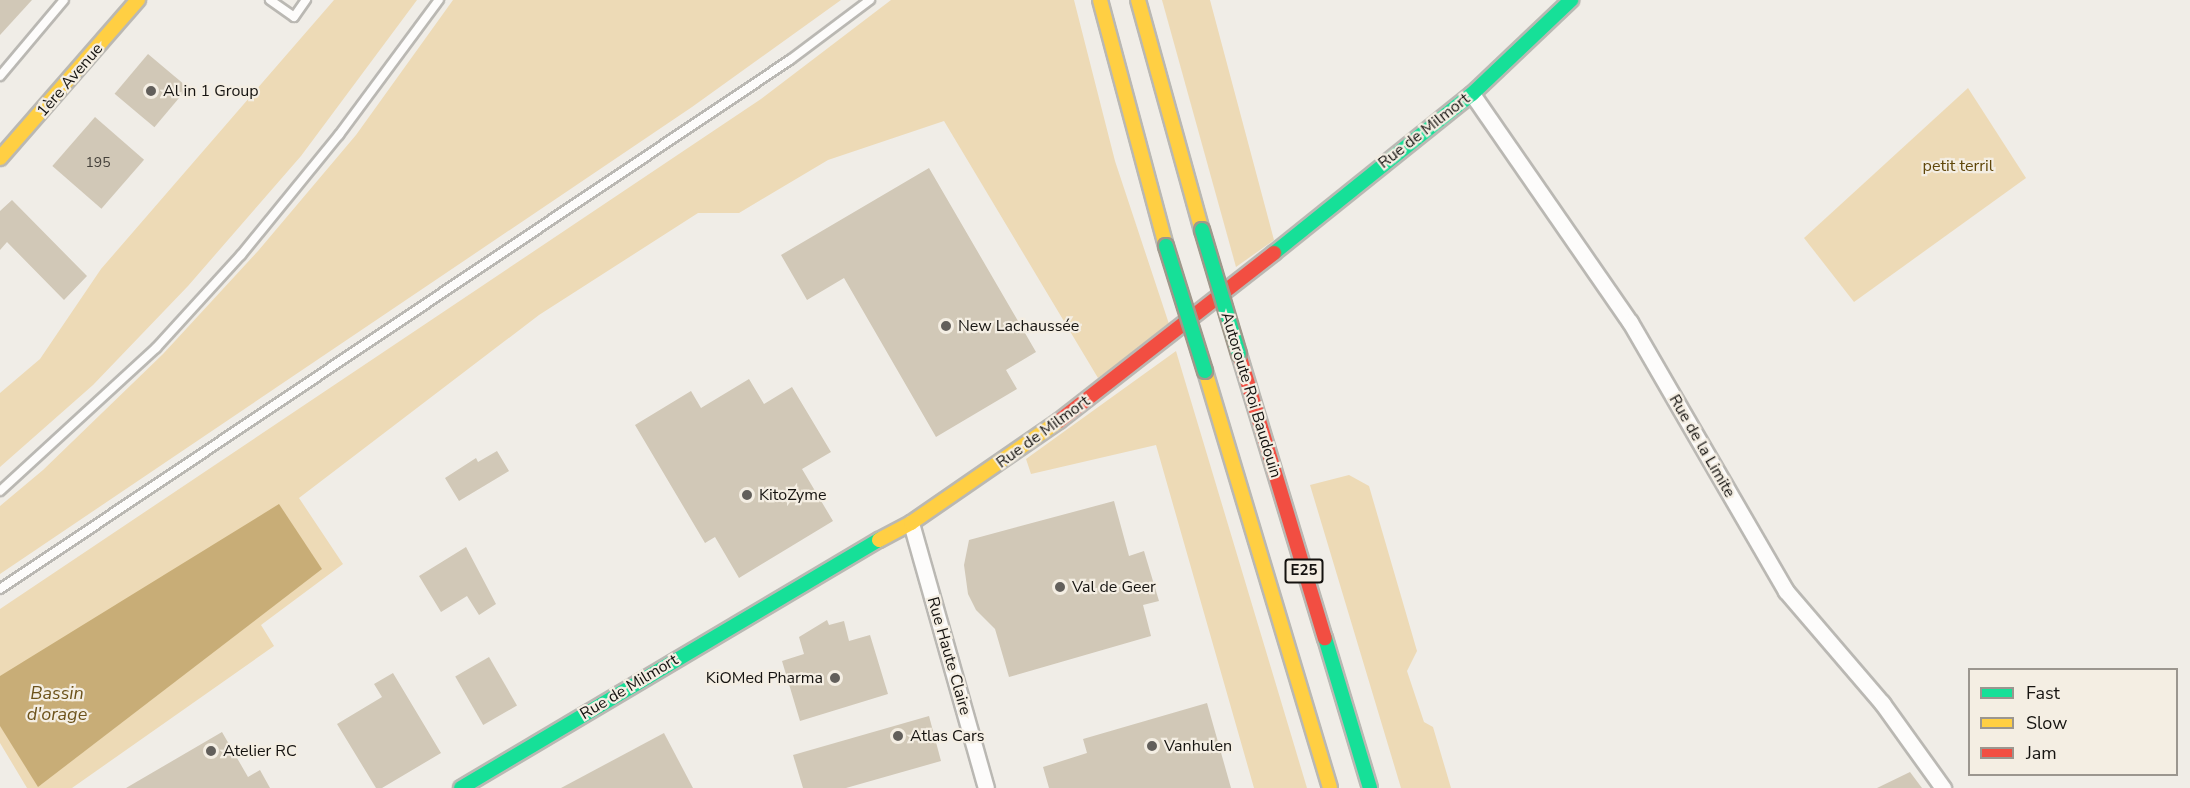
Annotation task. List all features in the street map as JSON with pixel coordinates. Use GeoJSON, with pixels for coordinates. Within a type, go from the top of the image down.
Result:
{"type":"FeatureCollection","features":[{"type":"Feature","properties":{"kind":"main road","name":"1ère Avenue"},"geometry":{"type":"LineString","coordinates":[[0,158],[138,0]]}},
{"type":"Feature","properties":{"kind":"main road","name":"E25"},"geometry":{"type":"LineString","coordinates":[[1100,0],[1166,246],[1330,788]]}},
{"type":"Feature","properties":{"kind":"main road","name":"Autoroute Roi Baudouin"},"geometry":{"type":"LineString","coordinates":[[1138,0],[1202,230],[1370,788]]}},
{"type":"Feature","properties":{"kind":"main road","name":"Rue de Milmort"},"geometry":{"type":"LineString","coordinates":[[460,788],[849,556],[911,523],[1119,376],[1472,94],[1571,0]]}},
{"type":"Feature","properties":{"kind":"street","name":"Rue de la Limite"},"geometry":{"type":"LineString","coordinates":[[1472,94],[1630,322],[1786,591],[1882,703],[1943,788]]}},
{"type":"Feature","properties":{"kind":"street","name":"Rue Haute Claire"},"geometry":{"type":"LineString","coordinates":[[911,523],[986,788]]}},
{"type":"Feature","properties":{"kind":"lane"},"geometry":{"type":"LineString","coordinates":[[0,76],[64,0]]}},
{"type":"Feature","properties":{"kind":"lane"},"geometry":{"type":"LineString","coordinates":[[270,0],[294,17],[306,0]]}},
{"type":"Feature","properties":{"kind":"lane"},"geometry":{"type":"LineString","coordinates":[[0,491],[156,348],[241,255],[339,135],[439,0]]}},
{"type":"Feature","properties":{"kind":"lane"},"geometry":{"type":"LineString","coordinates":[[0,589],[790,60],[870,0]]}},
{"type":"Feature","properties":{"kind":"green space"},"geometry":{"type":"Polygon","coordinates":[[[334,0],[417,0],[301,156],[188,286],[93,385],[0,467],[0,393],[40,359],[101,269],[334,0]]]}},
{"type":"Feature","properties":{"kind":"green space"},"geometry":{"type":"Polygon","coordinates":[[[453,0],[841,0],[692,107],[0,574],[0,506],[43,470],[163,354],[258,251],[356,135],[453,0]]]}},
{"type":"Feature","properties":{"kind":"green space"},"geometry":{"type":"Polygon","coordinates":[[[891,0],[1074,0],[1115,161],[1170,327],[1098,378],[944,121],[828,160],[739,213],[698,213],[539,315],[299,498],[343,564],[261,625],[274,646],[72,788],[27,788],[0,743],[0,609],[761,99],[891,0]]]}},
{"type":"Feature","properties":{"kind":"green space"},"geometry":{"type":"Polygon","coordinates":[[[1162,0],[1210,0],[1274,240],[1236,267],[1162,0]]]}},
{"type":"Feature","properties":{"kind":"green space","name":"petit terril"},"geometry":{"type":"Polygon","coordinates":[[[1968,88],[2026,178],[1854,302],[1804,238],[1968,88]]]}},
{"type":"Feature","properties":{"kind":"green space"},"geometry":{"type":"Polygon","coordinates":[[[1176,351],[1307,788],[1254,788],[1156,445],[1031,474],[1026,459],[1176,351]]]}},
{"type":"Feature","properties":{"kind":"green space"},"geometry":{"type":"Polygon","coordinates":[[[1349,475],[1369,486],[1417,651],[1407,671],[1424,722],[1433,727],[1451,788],[1401,788],[1310,485],[1349,475]]]}},
{"type":"Feature","properties":{"kind":"water","name":"Bassin d'orage"},"geometry":{"type":"Polygon","coordinates":[[[279,504],[322,569],[38,787],[0,726],[0,676],[279,504]]]}},
{"type":"Feature","properties":{"kind":"building"},"geometry":{"type":"Polygon","coordinates":[[[0,0],[32,0],[0,35],[0,0]]]}},
{"type":"Feature","properties":{"kind":"building","name":"Al in 1 Group"},"geometry":{"type":"Polygon","coordinates":[[[148,54],[188,87],[154,127],[115,94],[148,54]]]}},
{"type":"Feature","properties":{"kind":"building"},"geometry":{"type":"Polygon","coordinates":[[[95,117],[144,160],[101,209],[52,166],[95,117]]]}},
{"type":"Feature","properties":{"kind":"building","name":"New Lachaussée"},"geometry":{"type":"Polygon","coordinates":[[[929,168],[1036,352],[1006,370],[1017,389],[936,437],[844,278],[807,300],[781,255],[929,168]]]}},
{"type":"Feature","properties":{"kind":"building"},"geometry":{"type":"Polygon","coordinates":[[[12,200],[87,276],[64,300],[7,242],[0,250],[0,211],[12,200]]]}},
{"type":"Feature","properties":{"kind":"building","name":"KitoZyme"},"geometry":{"type":"Polygon","coordinates":[[[749,379],[764,404],[792,387],[831,452],[802,469],[833,521],[739,578],[715,537],[705,543],[635,425],[691,391],[701,408],[749,379]]]}},
{"type":"Feature","properties":{"kind":"building"},"geometry":{"type":"Polygon","coordinates":[[[497,451],[509,471],[459,501],[445,478],[476,458],[478,462],[497,451]]]}},
{"type":"Feature","properties":{"kind":"building","name":"Val de Geer"},"geometry":{"type":"Polygon","coordinates":[[[1114,501],[1129,556],[1144,551],[1159,601],[1143,605],[1151,636],[1009,677],[995,629],[976,610],[968,594],[964,565],[969,540],[1114,501]]]}},
{"type":"Feature","properties":{"kind":"building"},"geometry":{"type":"Polygon","coordinates":[[[466,547],[496,604],[479,615],[467,596],[441,612],[419,576],[466,547]]]}},
{"type":"Feature","properties":{"kind":"building","name":"KiOMed Pharma"},"geometry":{"type":"Polygon","coordinates":[[[827,620],[829,625],[844,621],[849,641],[870,635],[888,694],[800,721],[782,661],[804,654],[799,637],[827,620]]]}},
{"type":"Feature","properties":{"kind":"building"},"geometry":{"type":"Polygon","coordinates":[[[489,657],[517,705],[483,725],[455,676],[489,657]]]}},
{"type":"Feature","properties":{"kind":"building"},"geometry":{"type":"Polygon","coordinates":[[[393,673],[441,753],[382,788],[376,788],[337,724],[382,697],[374,684],[393,673]]]}},
{"type":"Feature","properties":{"kind":"building","name":"Vanhulen"},"geometry":{"type":"Polygon","coordinates":[[[1207,703],[1231,788],[1049,788],[1043,767],[1087,753],[1083,739],[1207,703]]]}},
{"type":"Feature","properties":{"kind":"building","name":"Atlas Cars"},"geometry":{"type":"Polygon","coordinates":[[[929,716],[941,761],[846,788],[803,788],[793,755],[929,716]]]}},
{"type":"Feature","properties":{"kind":"building","name":"Atelier RC"},"geometry":{"type":"Polygon","coordinates":[[[222,732],[248,777],[260,770],[270,788],[126,788],[222,732]]]}},
{"type":"Feature","properties":{"kind":"building"},"geometry":{"type":"Polygon","coordinates":[[[664,733],[693,788],[561,788],[664,733]]]}},
{"type":"Feature","properties":{"kind":"building"},"geometry":{"type":"Polygon","coordinates":[[[1910,772],[1922,788],[1877,788],[1910,772]]]}},
{"type":"Feature","properties":{"kind":"traffic: fast"},"geometry":{"type":"LineString","coordinates":[[1274,253],[1472,94],[1571,0]]}},
{"type":"Feature","properties":{"kind":"traffic: fast"},"geometry":{"type":"LineString","coordinates":[[1202,230],[1239,354]]}},
{"type":"Feature","properties":{"kind":"traffic: fast"},"geometry":{"type":"LineString","coordinates":[[1166,246],[1205,371]]}},
{"type":"Feature","properties":{"kind":"traffic: fast"},"geometry":{"type":"LineString","coordinates":[[461,788],[879,540]]}},
{"type":"Feature","properties":{"kind":"traffic: fast"},"geometry":{"type":"LineString","coordinates":[[1325,638],[1370,788]]}},
{"type":"Feature","properties":{"kind":"traffic: slow"},"geometry":{"type":"LineString","coordinates":[[0,158],[138,0]]}},
{"type":"Feature","properties":{"kind":"traffic: slow"},"geometry":{"type":"LineString","coordinates":[[1100,0],[1166,246]]}},
{"type":"Feature","properties":{"kind":"traffic: slow"},"geometry":{"type":"LineString","coordinates":[[1138,0],[1202,230]]}},
{"type":"Feature","properties":{"kind":"traffic: slow"},"geometry":{"type":"LineString","coordinates":[[1205,371],[1330,788]]}},
{"type":"Feature","properties":{"kind":"traffic: slow"},"geometry":{"type":"LineString","coordinates":[[879,540],[911,523],[1059,421]]}},
{"type":"Feature","properties":{"kind":"traffic: jam"},"geometry":{"type":"LineString","coordinates":[[1059,421],[1274,253]]}},
{"type":"Feature","properties":{"kind":"traffic: jam"},"geometry":{"type":"LineString","coordinates":[[1239,354],[1325,638]]}},
{"type":"Feature","properties":{"kind":"place","name":"Al in 1 Group"},"geometry":{"type":"Point","coordinates":[151,91]}},
{"type":"Feature","properties":{"kind":"place","name":"New Lachaussée"},"geometry":{"type":"Point","coordinates":[946,326]}},
{"type":"Feature","properties":{"kind":"place","name":"KitoZyme"},"geometry":{"type":"Point","coordinates":[747,495]}},
{"type":"Feature","properties":{"kind":"place","name":"Val de Geer"},"geometry":{"type":"Point","coordinates":[1060,587]}},
{"type":"Feature","properties":{"kind":"place","name":"KiOMed Pharma"},"geometry":{"type":"Point","coordinates":[835,678]}},
{"type":"Feature","properties":{"kind":"place","name":"Atlas Cars"},"geometry":{"type":"Point","coordinates":[898,736]}},
{"type":"Feature","properties":{"kind":"place","name":"Vanhulen"},"geometry":{"type":"Point","coordinates":[1152,746]}},
{"type":"Feature","properties":{"kind":"place","name":"Atelier RC"},"geometry":{"type":"Point","coordinates":[211,751]}}]}
